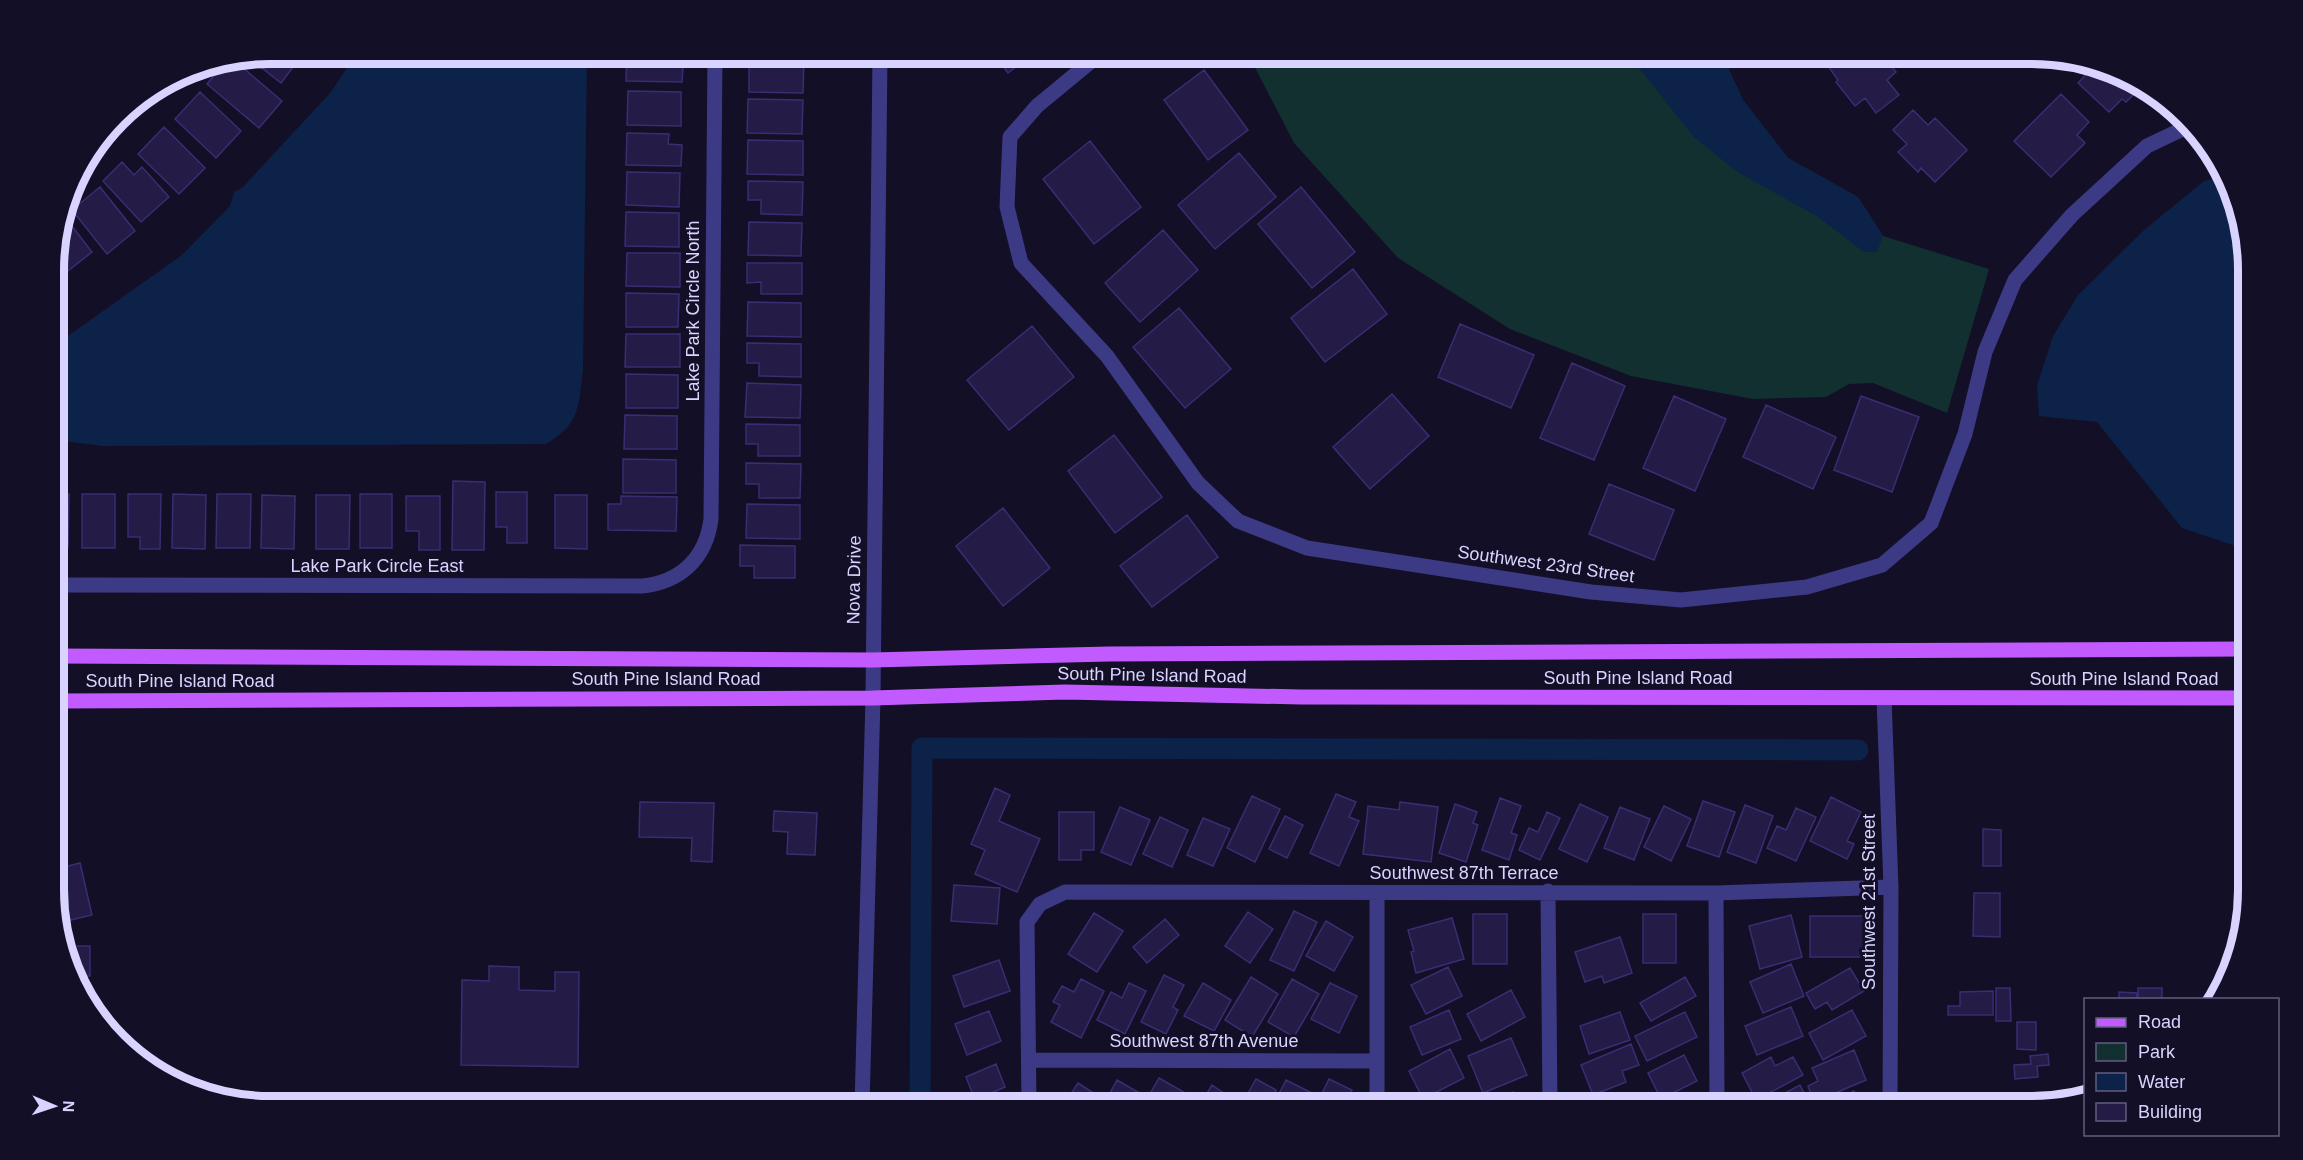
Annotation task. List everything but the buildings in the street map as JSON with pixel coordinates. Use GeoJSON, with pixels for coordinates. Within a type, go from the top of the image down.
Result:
{"type":"FeatureCollection","features":[{"type":"Feature","properties":{"kind":"main road","name":"South Pine Island Road"},"geometry":{"type":"LineString","coordinates":[[64,656],[873,660],[1121,654],[2238,649]]}},
{"type":"Feature","properties":{"kind":"main road","name":"South Pine Island Road"},"geometry":{"type":"LineString","coordinates":[[64,701],[873,698],[1065,692],[1301,697],[2238,698]]}},
{"type":"Feature","properties":{"kind":"street","name":"Lake Park Circle North"},"geometry":{"type":"LineString","coordinates":[[693,564],[706,541],[711,519],[715,65]]}},
{"type":"Feature","properties":{"kind":"street","name":"Nova Drive"},"geometry":{"type":"LineString","coordinates":[[862,1096],[873,698],[880,65]]}},
{"type":"Feature","properties":{"kind":"street","name":"Southwest 23rd Street"},"geometry":{"type":"LineString","coordinates":[[1087,65],[1037,106],[1011,137],[1007,207],[1021,263],[1107,356],[1198,483],[1230,513],[1238,520],[1307,548],[1591,592],[1681,600],[1807,586],[1882,566],[1931,523],[1965,434],[1985,352],[2015,280],[2072,215],[2147,146],[2182,129]]}},
{"type":"Feature","properties":{"kind":"street","name":"Lake Park Circle East"},"geometry":{"type":"LineString","coordinates":[[64,585],[642,586],[667,581],[681,574],[693,564]]}},
{"type":"Feature","properties":{"kind":"street","name":"Southwest 21st Street"},"geometry":{"type":"LineString","coordinates":[[1884,698],[1891,887],[1890,1095]]}},
{"type":"Feature","properties":{"kind":"street","name":"Southwest 87th Terrace"},"geometry":{"type":"LineString","coordinates":[[1030,1060],[1027,922],[1040,904],[1065,892],[1716,892],[1891,887]]}},
{"type":"Feature","properties":{"kind":"street"},"geometry":{"type":"LineString","coordinates":[[1548,891],[1550,1095]]}},
{"type":"Feature","properties":{"kind":"street"},"geometry":{"type":"LineString","coordinates":[[1716,892],[1718,1095]]}},
{"type":"Feature","properties":{"kind":"street"},"geometry":{"type":"LineString","coordinates":[[1377,893],[1377,1095]]}},
{"type":"Feature","properties":{"kind":"street"},"geometry":{"type":"LineString","coordinates":[[1029,1096],[1030,1060]]}},
{"type":"Feature","properties":{"kind":"street","name":"Southwest 87th Avenue"},"geometry":{"type":"LineString","coordinates":[[1030,1060],[1377,1061]]}},
{"type":"Feature","properties":{"kind":"green space"},"geometry":{"type":"Polygon","coordinates":[[[1253,64],[1727,64],[1743,100],[1788,158],[1858,197],[1883,236],[1989,269],[1947,413],[1873,383],[1849,384],[1826,397],[1753,399],[1631,376],[1510,329],[1398,258],[1294,143],[1253,64]]]}},
{"type":"Feature","properties":{"kind":"water"},"geometry":{"type":"Polygon","coordinates":[[[1636,64],[1727,64],[1743,100],[1788,158],[1858,197],[1883,236],[1877,252],[1864,252],[1818,217],[1736,171],[1693,136],[1636,64]]]}},
{"type":"Feature","properties":{"kind":"water"},"geometry":{"type":"Polygon","coordinates":[[[349,65],[587,65],[583,369],[576,413],[566,429],[546,444],[103,446],[65,441],[65,338],[182,255],[230,206],[234,192],[242,188],[331,92],[349,65]]]}},
{"type":"Feature","properties":{"kind":"water"},"geometry":{"type":"Polygon","coordinates":[[[2216,178],[2231,217],[2237,244],[2238,547],[2182,528],[2097,422],[2039,416],[2037,386],[2053,336],[2078,295],[2143,231],[2204,181],[2216,178]]]}},
{"type":"Feature","properties":{"kind":"waterway"},"geometry":{"type":"LineString","coordinates":[[920,1096],[922,748],[1858,750]]}}]}
